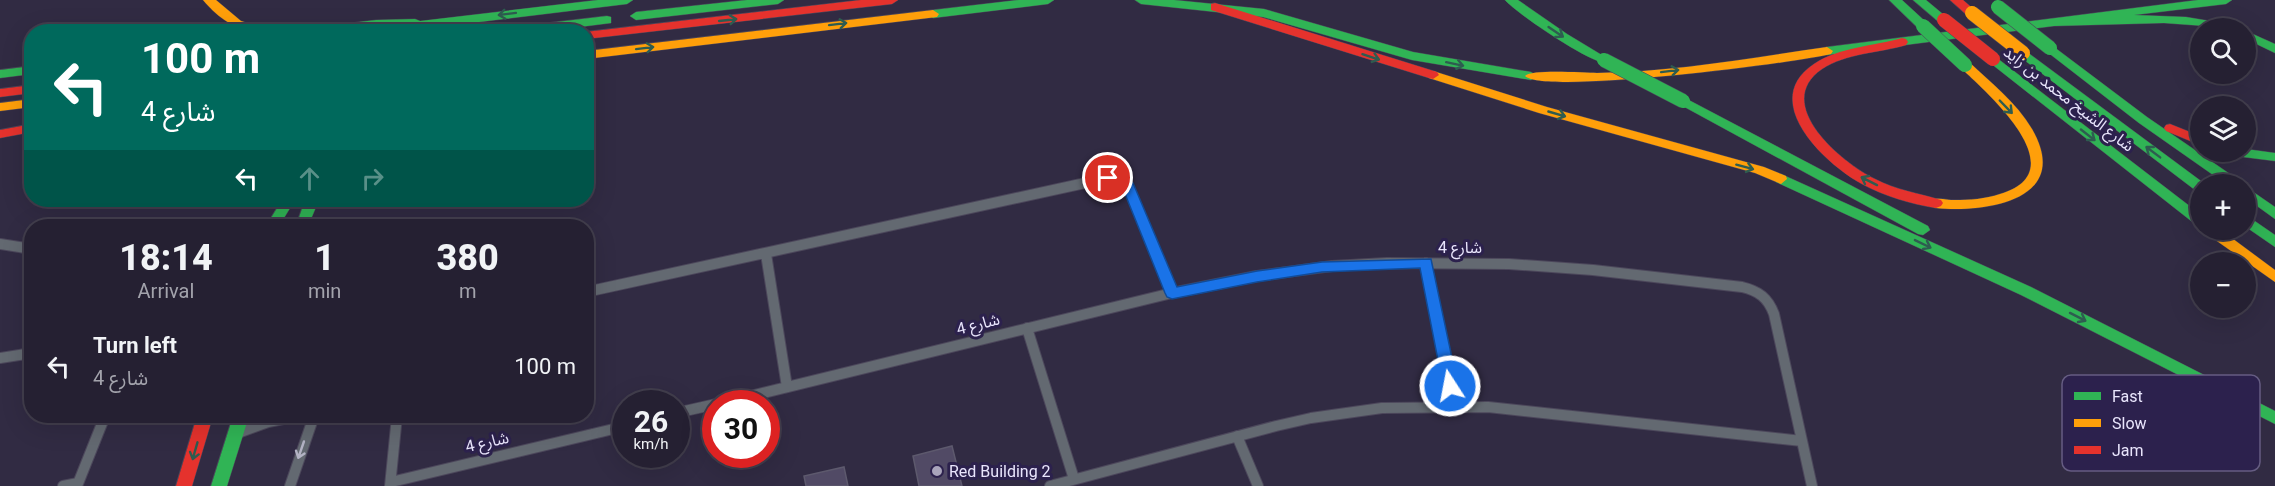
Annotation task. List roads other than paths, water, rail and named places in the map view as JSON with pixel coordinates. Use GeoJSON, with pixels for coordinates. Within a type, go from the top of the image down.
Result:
{"type":"FeatureCollection","features":[{"type":"Feature","properties":{"kind":"main road"},"geometry":{"type":"LineString","coordinates":[[209,0],[237,24]]}},
{"type":"Feature","properties":{"kind":"main road"},"geometry":{"type":"LineString","coordinates":[[376,24],[425,24],[627,0]]}},
{"type":"Feature","properties":{"kind":"main road"},"geometry":{"type":"LineString","coordinates":[[566,24],[778,0]]}},
{"type":"Feature","properties":{"kind":"main road"},"geometry":{"type":"LineString","coordinates":[[594,34],[892,0]]}},
{"type":"Feature","properties":{"kind":"main road"},"geometry":{"type":"LineString","coordinates":[[594,54],[1048,0]]}},
{"type":"Feature","properties":{"kind":"main road"},"geometry":{"type":"LineString","coordinates":[[1141,0],[1264,14],[1412,56],[1478,69],[1575,79],[1633,76],[2226,0]]}},
{"type":"Feature","properties":{"kind":"main road"},"geometry":{"type":"LineString","coordinates":[[1511,0],[1563,37],[1984,262],[2026,291]]}},
{"type":"Feature","properties":{"kind":"main road"},"geometry":{"type":"LineString","coordinates":[[1895,0],[2012,112],[2028,133],[2036,154],[2034,174],[2022,190],[2012,196],[1983,205],[1937,204],[1896,193],[1858,176],[1828,153],[1809,130],[1799,109],[1798,99],[1803,81],[1809,74],[1826,62],[1884,49],[1902,42]]}},
{"type":"Feature","properties":{"kind":"main road","name":"شارع الشيخ محمد بن زايد"},"geometry":{"type":"LineString","coordinates":[[1919,0],[2190,213]]}},
{"type":"Feature","properties":{"kind":"main road","name":"شارع الشيخ محمد بن زايد"},"geometry":{"type":"LineString","coordinates":[[1956,0],[2190,179]]}},
{"type":"Feature","properties":{"kind":"main road"},"geometry":{"type":"LineString","coordinates":[[1994,3],[2143,120],[2221,174]]}},
{"type":"Feature","properties":{"kind":"main road"},"geometry":{"type":"LineString","coordinates":[[1215,7],[1543,110],[1759,170],[1802,187],[2026,291],[2191,375]]}},
{"type":"Feature","properties":{"kind":"main road"},"geometry":{"type":"LineString","coordinates":[[2058,23],[2160,16],[2190,19]]}},
{"type":"Feature","properties":{"kind":"main road"},"geometry":{"type":"LineString","coordinates":[[2256,39],[2275,49]]}},
{"type":"Feature","properties":{"kind":"main road"},"geometry":{"type":"LineString","coordinates":[[2061,57],[2081,68],[2149,116],[2190,137]]}},
{"type":"Feature","properties":{"kind":"main road"},"geometry":{"type":"LineString","coordinates":[[0,74],[24,71]]}},
{"type":"Feature","properties":{"kind":"main road"},"geometry":{"type":"LineString","coordinates":[[0,93],[24,90]]}},
{"type":"Feature","properties":{"kind":"main road"},"geometry":{"type":"LineString","coordinates":[[0,107],[24,104]]}},
{"type":"Feature","properties":{"kind":"main road"},"geometry":{"type":"LineString","coordinates":[[0,136],[24,130]]}},
{"type":"Feature","properties":{"kind":"main road"},"geometry":{"type":"LineString","coordinates":[[0,136],[24,134]]}},
{"type":"Feature","properties":{"kind":"main road"},"geometry":{"type":"LineString","coordinates":[[2256,155],[2275,157]]}},
{"type":"Feature","properties":{"kind":"main road"},"geometry":{"type":"LineString","coordinates":[[2256,200],[2275,214]]}},
{"type":"Feature","properties":{"kind":"main road"},"geometry":{"type":"LineString","coordinates":[[2256,228],[2275,242]]}},
{"type":"Feature","properties":{"kind":"main road"},"geometry":{"type":"LineString","coordinates":[[2225,240],[2275,277]]}},
{"type":"Feature","properties":{"kind":"main road"},"geometry":{"type":"LineString","coordinates":[[2260,410],[2275,418]]}},
{"type":"Feature","properties":{"kind":"main road"},"geometry":{"type":"LineString","coordinates":[[184,486],[204,423]]}},
{"type":"Feature","properties":{"kind":"main road"},"geometry":{"type":"LineString","coordinates":[[219,486],[239,423]]}},
{"type":"Feature","properties":{"kind":"street"},"geometry":{"type":"LineString","coordinates":[[594,290],[1108,178],[1120,180],[1128,186],[1172,293]]}},
{"type":"Feature","properties":{"kind":"street"},"geometry":{"type":"LineString","coordinates":[[0,244],[24,248]]}},
{"type":"Feature","properties":{"kind":"street"},"geometry":{"type":"LineString","coordinates":[[766,254],[787,387]]}},
{"type":"Feature","properties":{"kind":"street"},"geometry":{"type":"LineString","coordinates":[[1426,263],[1455,406]]}},
{"type":"Feature","properties":{"kind":"street","name":"شارع 4"},"geometry":{"type":"LineString","coordinates":[[775,390],[1172,293],[1257,276],[1322,267],[1426,263],[1561,267],[1753,289],[1761,294],[1772,307],[1812,486]]}},
{"type":"Feature","properties":{"kind":"street"},"geometry":{"type":"LineString","coordinates":[[1027,328],[1074,479]]}},
{"type":"Feature","properties":{"kind":"street"},"geometry":{"type":"LineString","coordinates":[[0,358],[24,352]]}},
{"type":"Feature","properties":{"kind":"street"},"geometry":{"type":"LineString","coordinates":[[1050,486],[1299,421],[1346,412],[1418,406],[1522,410],[1802,441]]}},
{"type":"Feature","properties":{"kind":"street"},"geometry":{"type":"LineString","coordinates":[[63,486],[78,485],[102,423]]}},
{"type":"Feature","properties":{"kind":"street"},"geometry":{"type":"LineString","coordinates":[[235,434],[265,423]]}},
{"type":"Feature","properties":{"kind":"street"},"geometry":{"type":"LineString","coordinates":[[290,486],[312,423]]}},
{"type":"Feature","properties":{"kind":"street"},"geometry":{"type":"LineString","coordinates":[[390,484],[396,423]]}},
{"type":"Feature","properties":{"kind":"street","name":"شارع 4"},"geometry":{"type":"LineString","coordinates":[[390,484],[612,429]]}},
{"type":"Feature","properties":{"kind":"street"},"geometry":{"type":"LineString","coordinates":[[1237,436],[1258,486]]}},
{"type":"Feature","properties":{"kind":"place","name":"Red Building 2"},"geometry":{"type":"Point","coordinates":[937,471]}}]}
